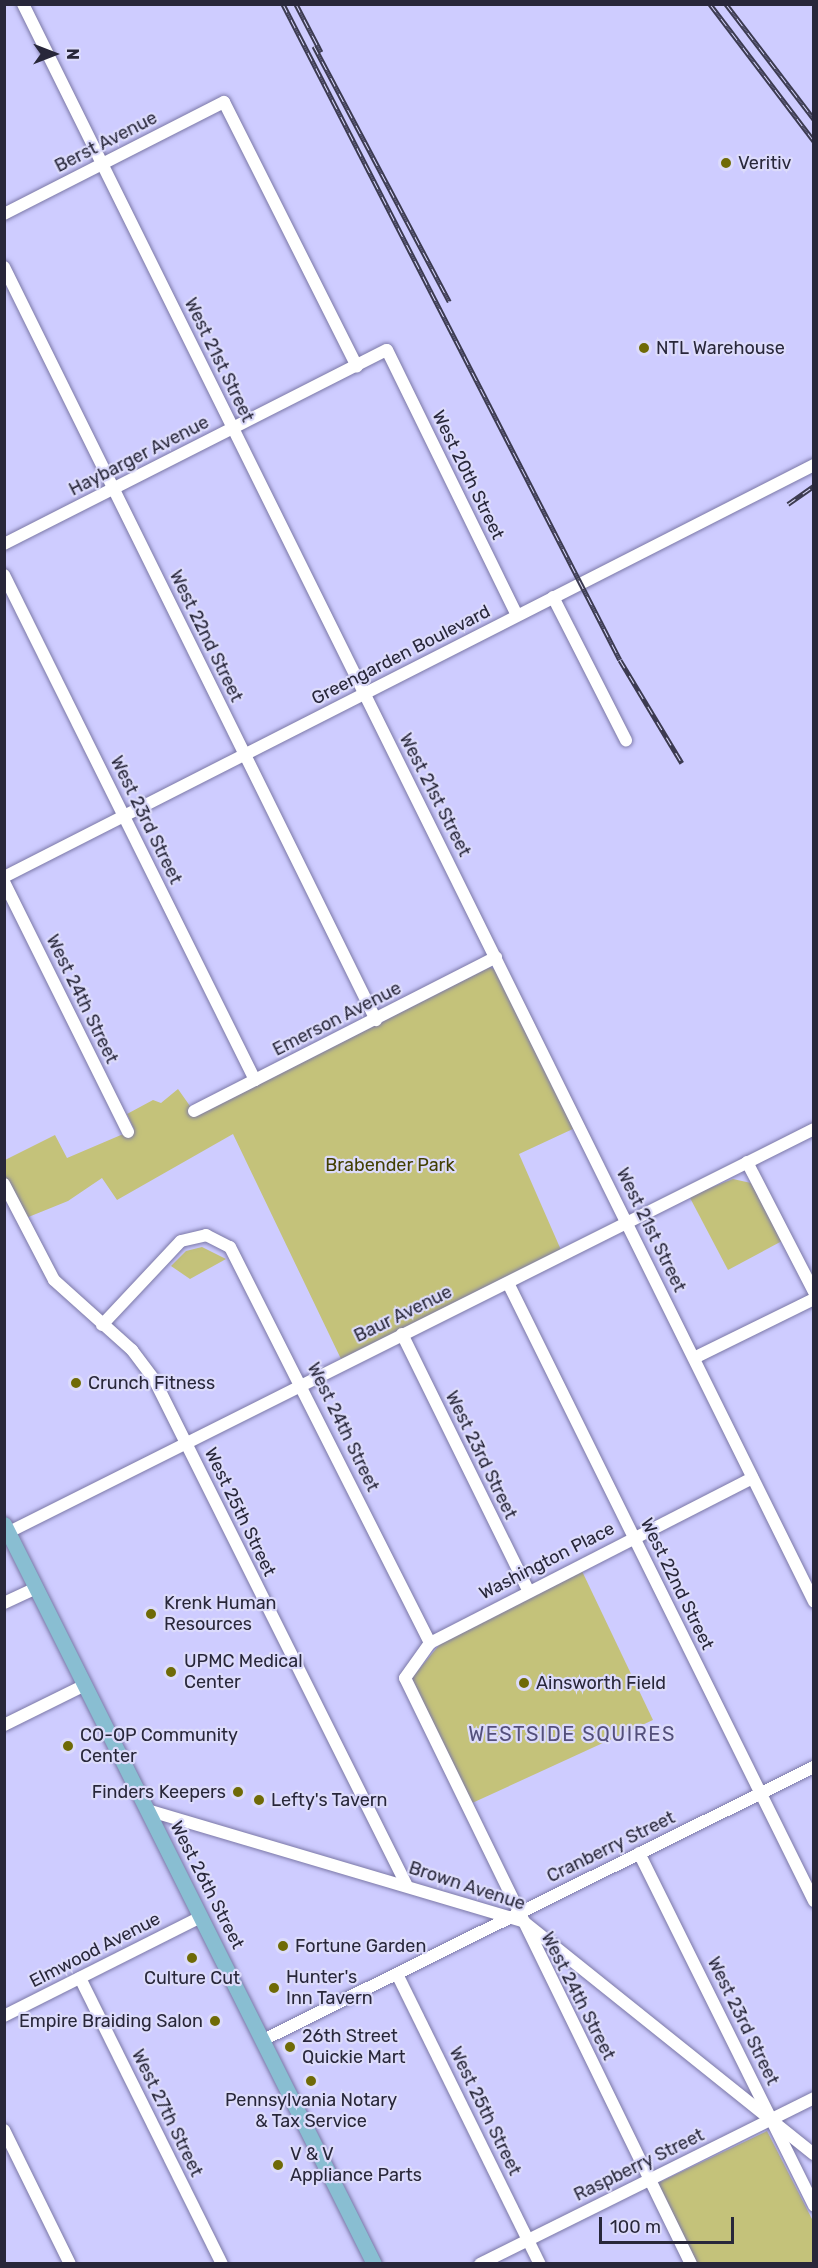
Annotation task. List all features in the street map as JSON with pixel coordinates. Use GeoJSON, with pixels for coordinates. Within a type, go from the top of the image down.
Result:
{"type":"FeatureCollection","features":[{"type":"Feature","properties":{"kind":"main road","name":"West 26th Street"},"geometry":{"type":"LineString","coordinates":[[7,1528],[374,2264]]}},
{"type":"Feature","properties":{"kind":"street","name":"West 21st Street"},"geometry":{"type":"LineString","coordinates":[[23,4],[232,429],[627,1220],[813,1602]]}},
{"type":"Feature","properties":{"kind":"street","name":"Berst Avenue"},"geometry":{"type":"LineString","coordinates":[[4,214],[224,102],[357,366]]}},
{"type":"Feature","properties":{"kind":"street","name":"West 22nd Street"},"geometry":{"type":"LineString","coordinates":[[4,267],[376,1020]]}},
{"type":"Feature","properties":{"kind":"street","name":"Haybarger Avenue"},"geometry":{"type":"LineString","coordinates":[[4,544],[387,350]]}},
{"type":"Feature","properties":{"kind":"street","name":"West 20th Street"},"geometry":{"type":"LineString","coordinates":[[387,350],[517,615]]}},
{"type":"Feature","properties":{"kind":"street","name":"Greengarden Boulevard"},"geometry":{"type":"LineString","coordinates":[[4,877],[813,465]]}},
{"type":"Feature","properties":{"kind":"street","name":"West 23rd Street"},"geometry":{"type":"LineString","coordinates":[[4,575],[255,1080]]}},
{"type":"Feature","properties":{"kind":"street"},"geometry":{"type":"LineString","coordinates":[[553,597],[627,740]]}},
{"type":"Feature","properties":{"kind":"street","name":"West 24th Street"},"geometry":{"type":"LineString","coordinates":[[4,882],[128,1132]]}},
{"type":"Feature","properties":{"kind":"street","name":"Emerson Avenue"},"geometry":{"type":"LineString","coordinates":[[194,1111],[496,957]]}},
{"type":"Feature","properties":{"kind":"street","name":"Baur Avenue"},"geometry":{"type":"LineString","coordinates":[[7,1528],[186,1443],[507,1283],[627,1220],[813,1129]]}},
{"type":"Feature","properties":{"kind":"street"},"geometry":{"type":"LineString","coordinates":[[747,1162],[813,1292]]}},
{"type":"Feature","properties":{"kind":"street","name":"West 25th Street"},"geometry":{"type":"LineString","coordinates":[[4,1184],[54,1280],[147,1369],[406,1884]]}},
{"type":"Feature","properties":{"kind":"street","name":"West 24th Street"},"geometry":{"type":"LineString","coordinates":[[102,1325],[178,1243],[212,1236],[235,1254],[430,1643]]}},
{"type":"Feature","properties":{"kind":"street","name":"West 22nd Street"},"geometry":{"type":"LineString","coordinates":[[507,1283],[813,1901]]}},
{"type":"Feature","properties":{"kind":"street"},"geometry":{"type":"LineString","coordinates":[[694,1358],[813,1299]]}},
{"type":"Feature","properties":{"kind":"street","name":"West 23rd Street"},"geometry":{"type":"LineString","coordinates":[[402,1334],[528,1590]]}},
{"type":"Feature","properties":{"kind":"street","name":"Washington Place"},"geometry":{"type":"LineString","coordinates":[[405,1678],[430,1643],[528,1590],[752,1478]]}},
{"type":"Feature","properties":{"kind":"street"},"geometry":{"type":"LineString","coordinates":[[4,1603],[36,1588]]}},
{"type":"Feature","properties":{"kind":"street","name":"West 24th Street"},"geometry":{"type":"LineString","coordinates":[[405,1678],[516,1917],[691,2264]]}},
{"type":"Feature","properties":{"kind":"street"},"geometry":{"type":"LineString","coordinates":[[4,1725],[85,1685]]}},
{"type":"Feature","properties":{"kind":"street","name":"Cranberry Street"},"geometry":{"type":"LineString","coordinates":[[263,2040],[516,1917],[813,1767]]}},
{"type":"Feature","properties":{"kind":"street","name":"Brown Avenue"},"geometry":{"type":"LineString","coordinates":[[147,1810],[516,1917],[813,2154]]}},
{"type":"Feature","properties":{"kind":"street","name":"West 23rd Street"},"geometry":{"type":"LineString","coordinates":[[639,1853],[813,2206]]}},
{"type":"Feature","properties":{"kind":"street","name":"Elmwood Avenue"},"geometry":{"type":"LineString","coordinates":[[4,2016],[201,1917]]}},
{"type":"Feature","properties":{"kind":"street","name":"West 25th Street"},"geometry":{"type":"LineString","coordinates":[[397,1974],[540,2264]]}},
{"type":"Feature","properties":{"kind":"street","name":"West 27th Street"},"geometry":{"type":"LineString","coordinates":[[80,1978],[222,2264]]}},
{"type":"Feature","properties":{"kind":"street","name":"Raspberry Street"},"geometry":{"type":"LineString","coordinates":[[480,2264],[813,2098]]}},
{"type":"Feature","properties":{"kind":"street"},"geometry":{"type":"LineString","coordinates":[[4,2130],[70,2264]]}},
{"type":"Feature","properties":{"kind":"green space","name":"Brabender Park"},"geometry":{"type":"Polygon","coordinates":[[[490,967],[497,971],[575,1128],[519,1154],[561,1250],[341,1359],[233,1134],[117,1200],[102,1178],[68,1201],[26,1218],[5,1175],[5,1160],[55,1135],[67,1158],[128,1132],[134,1129],[127,1114],[153,1100],[161,1103],[178,1089],[197,1116],[490,967]]]}},
{"type":"Feature","properties":{"kind":"green space"},"geometry":{"type":"Polygon","coordinates":[[[733,1179],[751,1183],[782,1241],[728,1270],[689,1196],[733,1179]]]}},
{"type":"Feature","properties":{"kind":"green space"},"geometry":{"type":"Polygon","coordinates":[[[202,1247],[226,1259],[190,1279],[171,1266],[186,1251],[202,1247]]]}},
{"type":"Feature","properties":{"kind":"green space","name":"Ainsworth Field"},"geometry":{"type":"Polygon","coordinates":[[[581,1569],[653,1720],[470,1804],[412,1678],[440,1644],[581,1569]]]}},
{"type":"Feature","properties":{"kind":"green space"},"geometry":{"type":"Polygon","coordinates":[[[767,2131],[813,2221],[813,2263],[697,2263],[658,2183],[767,2131]]]}},
{"type":"Feature","properties":{"kind":"railway"},"geometry":{"type":"LineString","coordinates":[[283,4],[620,660],[682,763]]}},
{"type":"Feature","properties":{"kind":"railway"},"geometry":{"type":"LineString","coordinates":[[296,4],[321,52]]}},
{"type":"Feature","properties":{"kind":"railway"},"geometry":{"type":"LineString","coordinates":[[710,4],[814,141]]}},
{"type":"Feature","properties":{"kind":"railway"},"geometry":{"type":"LineString","coordinates":[[726,4],[814,119]]}},
{"type":"Feature","properties":{"kind":"railway"},"geometry":{"type":"LineString","coordinates":[[314,46],[449,301]]}},
{"type":"Feature","properties":{"kind":"railway"},"geometry":{"type":"LineString","coordinates":[[788,504],[814,486]]}},
{"type":"Feature","properties":{"kind":"place","name":"Veritiv"},"geometry":{"type":"Point","coordinates":[726,163]}},
{"type":"Feature","properties":{"kind":"place","name":"NTL Warehouse"},"geometry":{"type":"Point","coordinates":[644,348]}},
{"type":"Feature","properties":{"kind":"place","name":"Crunch Fitness"},"geometry":{"type":"Point","coordinates":[76,1383]}},
{"type":"Feature","properties":{"kind":"place","name":"Krenk Human Resources"},"geometry":{"type":"Point","coordinates":[151,1614]}},
{"type":"Feature","properties":{"kind":"place","name":"UPMC Medical Center"},"geometry":{"type":"Point","coordinates":[171,1672]}},
{"type":"Feature","properties":{"kind":"place","name":"Ainsworth Field"},"geometry":{"type":"Point","coordinates":[524,1683]}},
{"type":"Feature","properties":{"kind":"place","name":"CO-OP Community Center"},"geometry":{"type":"Point","coordinates":[68,1746]}},
{"type":"Feature","properties":{"kind":"place","name":"Finders Keepers"},"geometry":{"type":"Point","coordinates":[238,1792]}},
{"type":"Feature","properties":{"kind":"place","name":"Lefty's Tavern"},"geometry":{"type":"Point","coordinates":[259,1800]}},
{"type":"Feature","properties":{"kind":"place","name":"Fortune Garden"},"geometry":{"type":"Point","coordinates":[283,1946]}},
{"type":"Feature","properties":{"kind":"place","name":"Culture Cut"},"geometry":{"type":"Point","coordinates":[192,1958]}},
{"type":"Feature","properties":{"kind":"place","name":"Hunter's Inn Tavern"},"geometry":{"type":"Point","coordinates":[274,1988]}},
{"type":"Feature","properties":{"kind":"place","name":"Empire Braiding Salon"},"geometry":{"type":"Point","coordinates":[215,2021]}},
{"type":"Feature","properties":{"kind":"place","name":"26th Street Quickie Mart"},"geometry":{"type":"Point","coordinates":[290,2047]}},
{"type":"Feature","properties":{"kind":"place","name":"Pennsylvania Notary & Tax Service"},"geometry":{"type":"Point","coordinates":[311,2081]}},
{"type":"Feature","properties":{"kind":"place","name":"V & V Appliance Parts"},"geometry":{"type":"Point","coordinates":[278,2165]}},
{"type":"Feature","properties":{"kind":"district","name":"WESTSIDE SQUIRES"},"geometry":{"type":"Point","coordinates":[572,1734]}}]}
